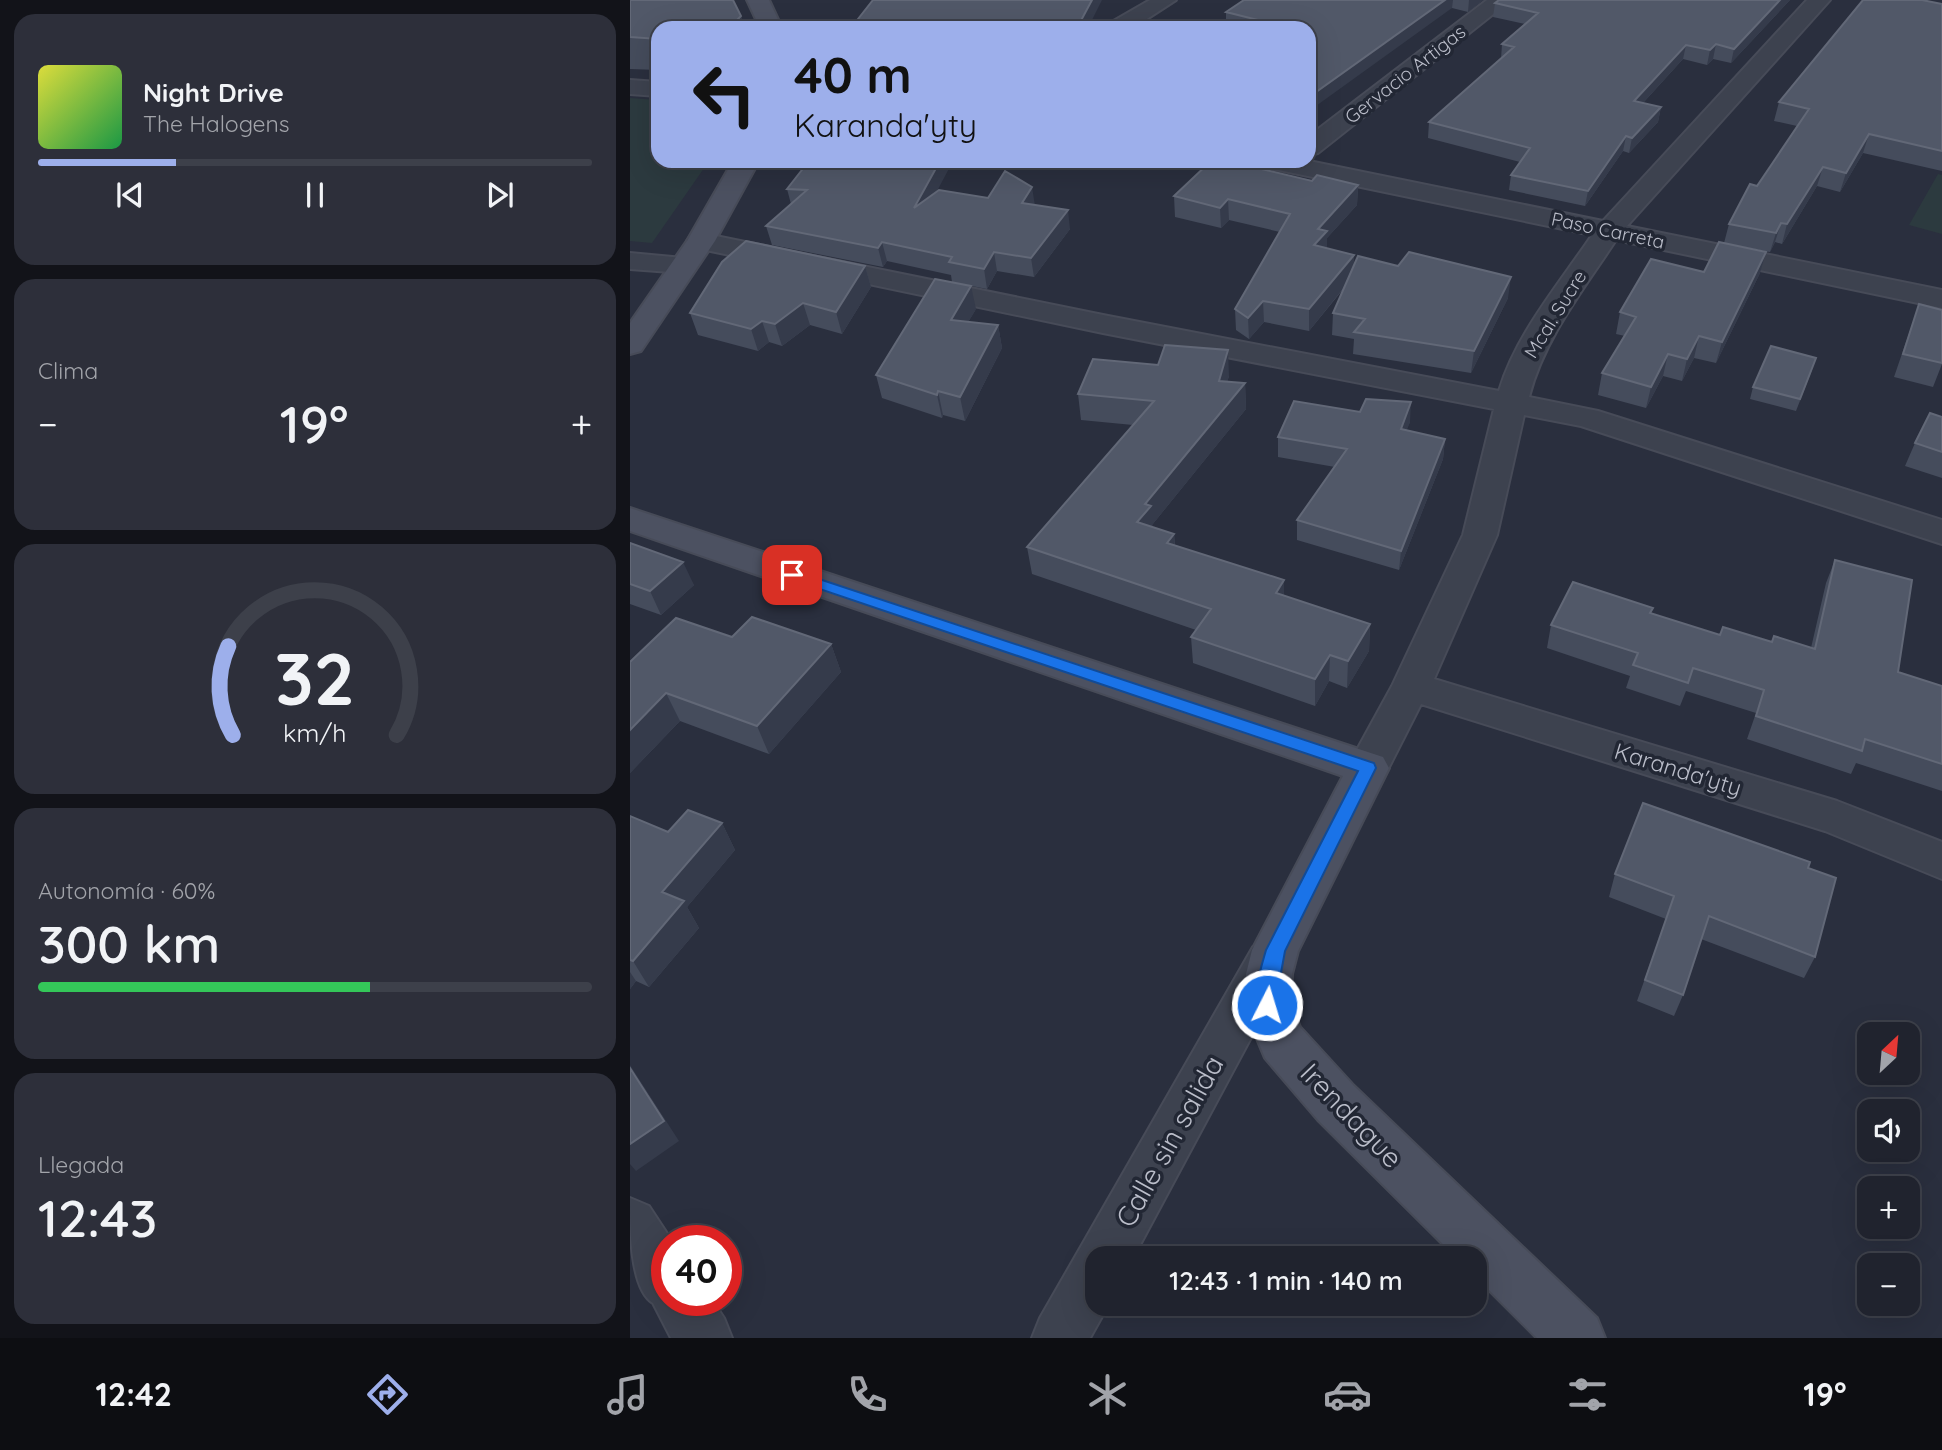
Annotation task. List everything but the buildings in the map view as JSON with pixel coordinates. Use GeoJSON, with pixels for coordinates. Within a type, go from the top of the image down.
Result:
{"type":"FeatureCollection","features":[{"type":"Feature","properties":{"kind":"street"},"geometry":{"type":"LineString","coordinates":[[758,0],[768,21]]}},
{"type":"Feature","properties":{"kind":"street"},"geometry":{"type":"LineString","coordinates":[[1130,21],[1165,0]]}},
{"type":"Feature","properties":{"kind":"street","name":"Gervacio Artigas"},"geometry":{"type":"LineString","coordinates":[[1316,139],[1500,0]]}},
{"type":"Feature","properties":{"kind":"street","name":"Mcal. Sucre"},"geometry":{"type":"LineString","coordinates":[[1368,768],[1411,687],[1480,534],[1511,404],[1521,368],[1532,346],[1609,230],[1819,0]]}},
{"type":"Feature","properties":{"kind":"street"},"geometry":{"type":"LineString","coordinates":[[630,87],[651,88]]}},
{"type":"Feature","properties":{"kind":"street","name":"Paso Carreta"},"geometry":{"type":"LineString","coordinates":[[1316,164],[1609,230],[1942,299]]}},
{"type":"Feature","properties":{"kind":"street"},"geometry":{"type":"LineString","coordinates":[[630,345],[701,241],[742,168]]}},
{"type":"Feature","properties":{"kind":"street"},"geometry":{"type":"LineString","coordinates":[[701,241],[1103,324],[1587,418],[1942,532]]}},
{"type":"Feature","properties":{"kind":"street"},"geometry":{"type":"LineString","coordinates":[[630,261],[684,265]]}},
{"type":"Feature","properties":{"kind":"street"},"geometry":{"type":"LineString","coordinates":[[630,520],[1368,768]]}},
{"type":"Feature","properties":{"kind":"street","name":"Karanda'yty"},"geometry":{"type":"LineString","coordinates":[[1411,687],[1837,818],[1942,861]]}},
{"type":"Feature","properties":{"kind":"street","name":"Irendague"},"geometry":{"type":"LineString","coordinates":[[1368,768],[1275,950],[1269,974],[1267,1005],[1282,1042],[1336,1103],[1577,1338]]}},
{"type":"Feature","properties":{"kind":"street","name":"Calle sin salida"},"geometry":{"type":"LineString","coordinates":[[1111,1246],[1275,950]]}},
{"type":"Feature","properties":{"kind":"street"},"geometry":{"type":"LineString","coordinates":[[630,1225],[651,1257]]}},
{"type":"Feature","properties":{"kind":"street"},"geometry":{"type":"LineString","coordinates":[[1060,1338],[1085,1293]]}},
{"type":"Feature","properties":{"kind":"street"},"geometry":{"type":"LineString","coordinates":[[690,1316],[704,1338]]}},
{"type":"Feature","properties":{"kind":"shaded area"},"geometry":{"type":"Polygon","coordinates":[[[630,98],[651,100],[651,168],[704,168],[652,243],[630,241],[630,98]]]}},
{"type":"Feature","properties":{"kind":"shaded area"},"geometry":{"type":"Polygon","coordinates":[[[1938,174],[1942,175],[1942,234],[1909,225],[1938,174]]]}},
{"type":"Feature","properties":{"kind":"route"},"geometry":{"type":"LineString","coordinates":[[792,575],[1368,768],[1275,950],[1269,974],[1267,1005]]}}]}
